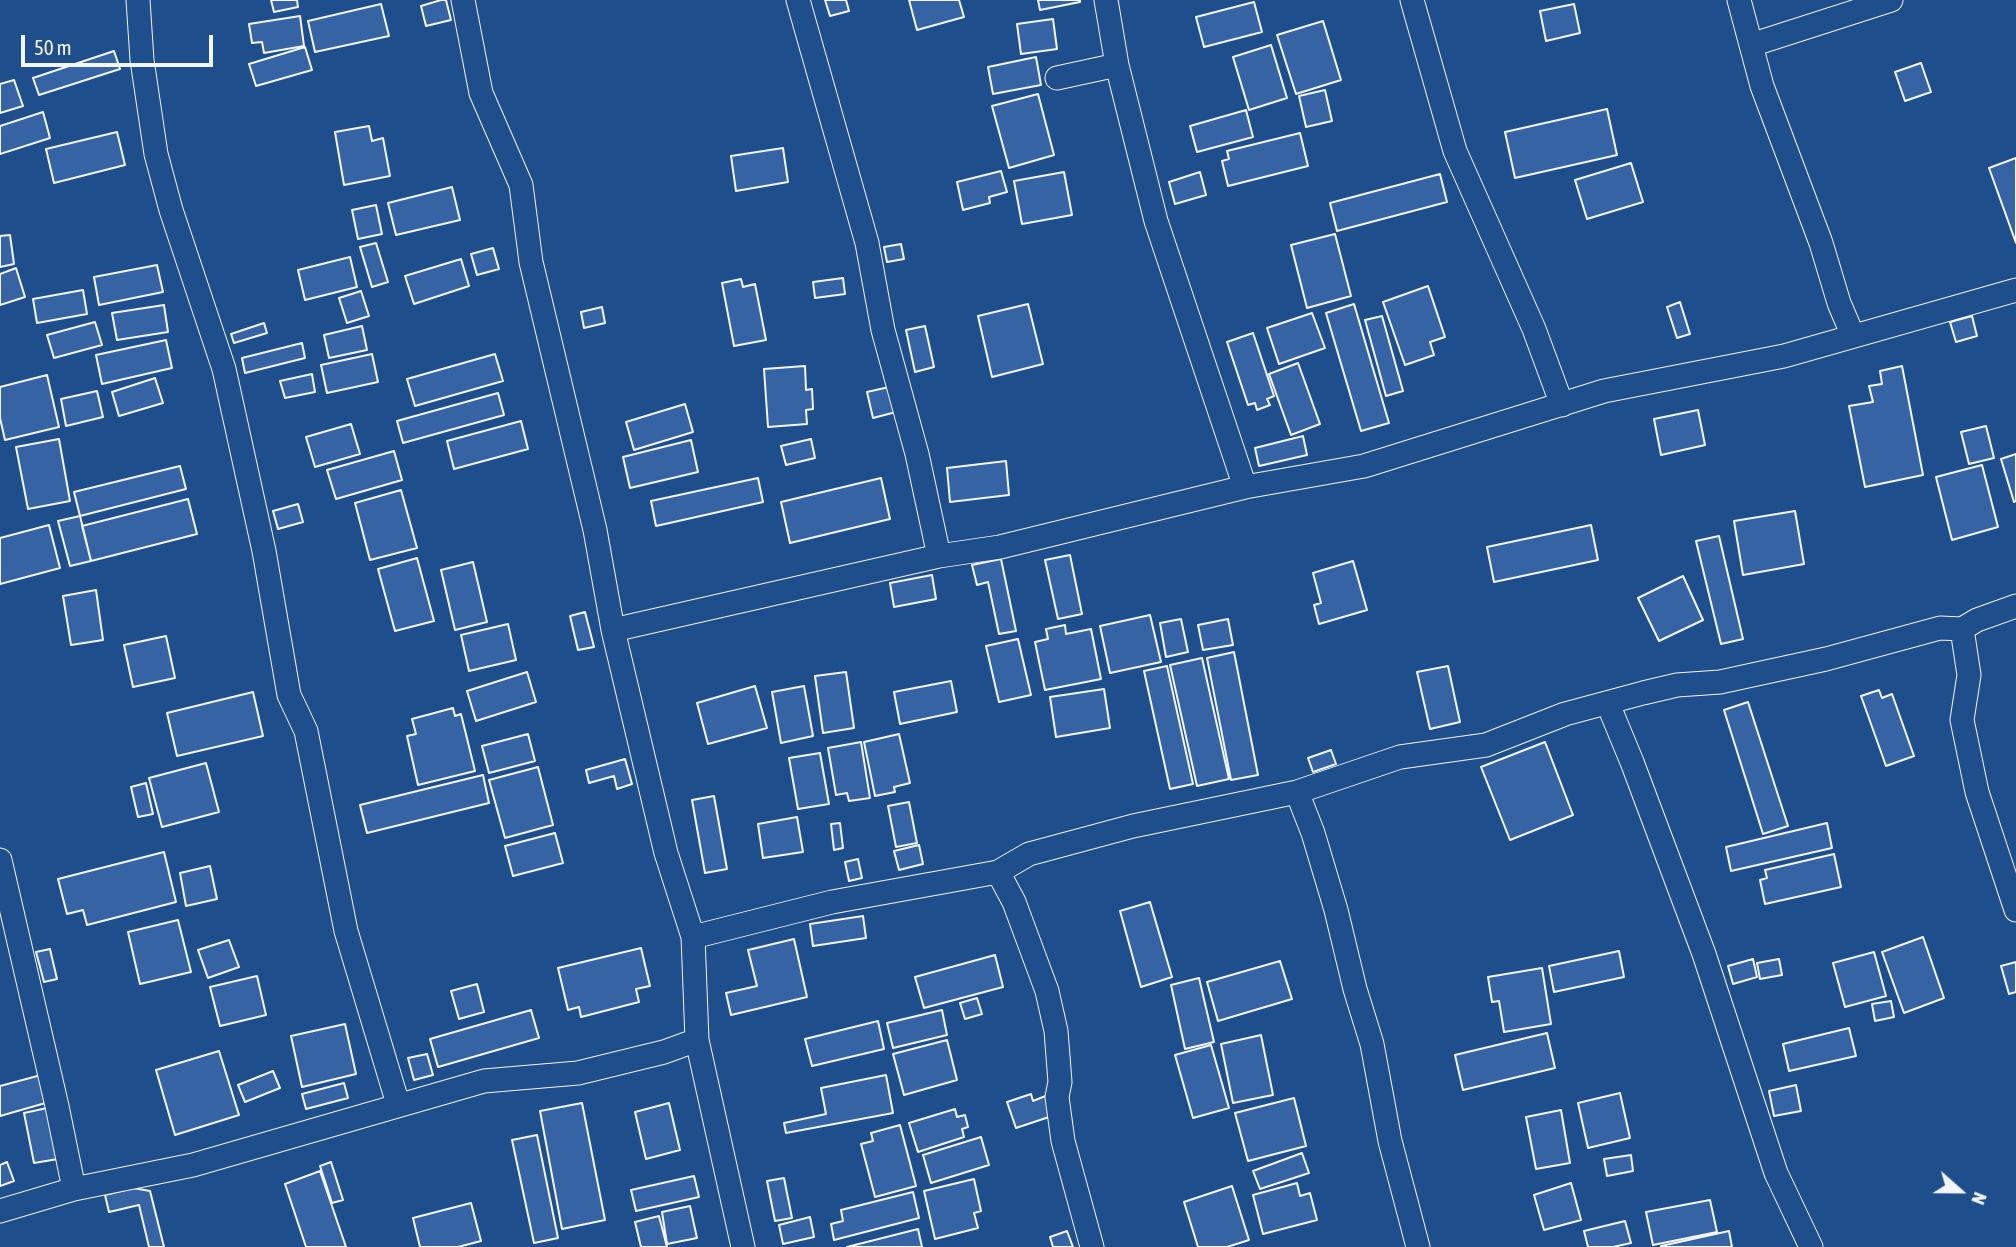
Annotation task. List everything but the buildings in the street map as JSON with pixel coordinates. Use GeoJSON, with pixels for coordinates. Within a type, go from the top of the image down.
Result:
{"type":"FeatureCollection","features":[{"type":"Feature","properties":{"kind":"street"},"geometry":{"type":"LineString","coordinates":[[138,0],[142,60],[156,154],[171,211],[223,369],[264,551],[289,695],[306,731],[346,931],[398,1104]]}},
{"type":"Feature","properties":{"kind":"street"},"geometry":{"type":"LineString","coordinates":[[463,0],[481,93],[521,185],[531,262],[596,530],[613,630],[666,853],[693,937],[697,1040],[743,1247]]}},
{"type":"Feature","properties":{"kind":"street"},"geometry":{"type":"LineString","coordinates":[[798,0],[867,243],[883,330],[917,454],[939,556]]}},
{"type":"Feature","properties":{"kind":"street"},"geometry":{"type":"LineString","coordinates":[[1106,0],[1117,65],[1156,221],[1245,487]]}},
{"type":"Feature","properties":{"kind":"street"},"geometry":{"type":"LineString","coordinates":[[1412,0],[1455,151],[1534,329],[1562,405]]}},
{"type":"Feature","properties":{"kind":"street"},"geometry":{"type":"LineString","coordinates":[[1739,0],[1762,86],[1853,336]]}},
{"type":"Feature","properties":{"kind":"street"},"geometry":{"type":"LineString","coordinates":[[1751,45],[1891,0]]}},
{"type":"Feature","properties":{"kind":"street"},"geometry":{"type":"LineString","coordinates":[[1057,78],[1117,65]]}},
{"type":"Feature","properties":{"kind":"street"},"geometry":{"type":"LineString","coordinates":[[613,630],[939,556],[1000,547],[1245,487],[1364,466],[1604,391],[1784,356],[2016,290]]}},
{"type":"Feature","properties":{"kind":"street"},"geometry":{"type":"LineString","coordinates":[[693,937],[832,902],[998,872],[1029,854],[1042,850],[1133,827],[1297,792],[1400,757],[1486,745],[1564,714],[1677,685],[1720,682],[1826,659],[1940,628],[1962,629],[1977,620],[2016,606]]}},
{"type":"Feature","properties":{"kind":"street"},"geometry":{"type":"LineString","coordinates":[[1962,629],[1969,674],[1969,688],[1962,720],[1977,792],[2016,910]]}},
{"type":"Feature","properties":{"kind":"street"},"geometry":{"type":"LineString","coordinates":[[1608,704],[1704,954],[1776,1173],[1811,1247]]}},
{"type":"Feature","properties":{"kind":"street"},"geometry":{"type":"LineString","coordinates":[[1297,792],[1313,833],[1336,910],[1355,989],[1372,1044],[1391,1141],[1418,1247]]}},
{"type":"Feature","properties":{"kind":"street"},"geometry":{"type":"LineString","coordinates":[[0,860],[74,1189]]}},
{"type":"Feature","properties":{"kind":"street"},"geometry":{"type":"LineString","coordinates":[[998,872],[1014,902],[1047,991],[1056,1031],[1059,1082],[1057,1097],[1063,1141],[1092,1247]]}},
{"type":"Feature","properties":{"kind":"street"},"geometry":{"type":"LineString","coordinates":[[0,1212],[74,1189],[193,1166],[484,1081],[578,1073],[664,1052],[697,1040]]}}]}
